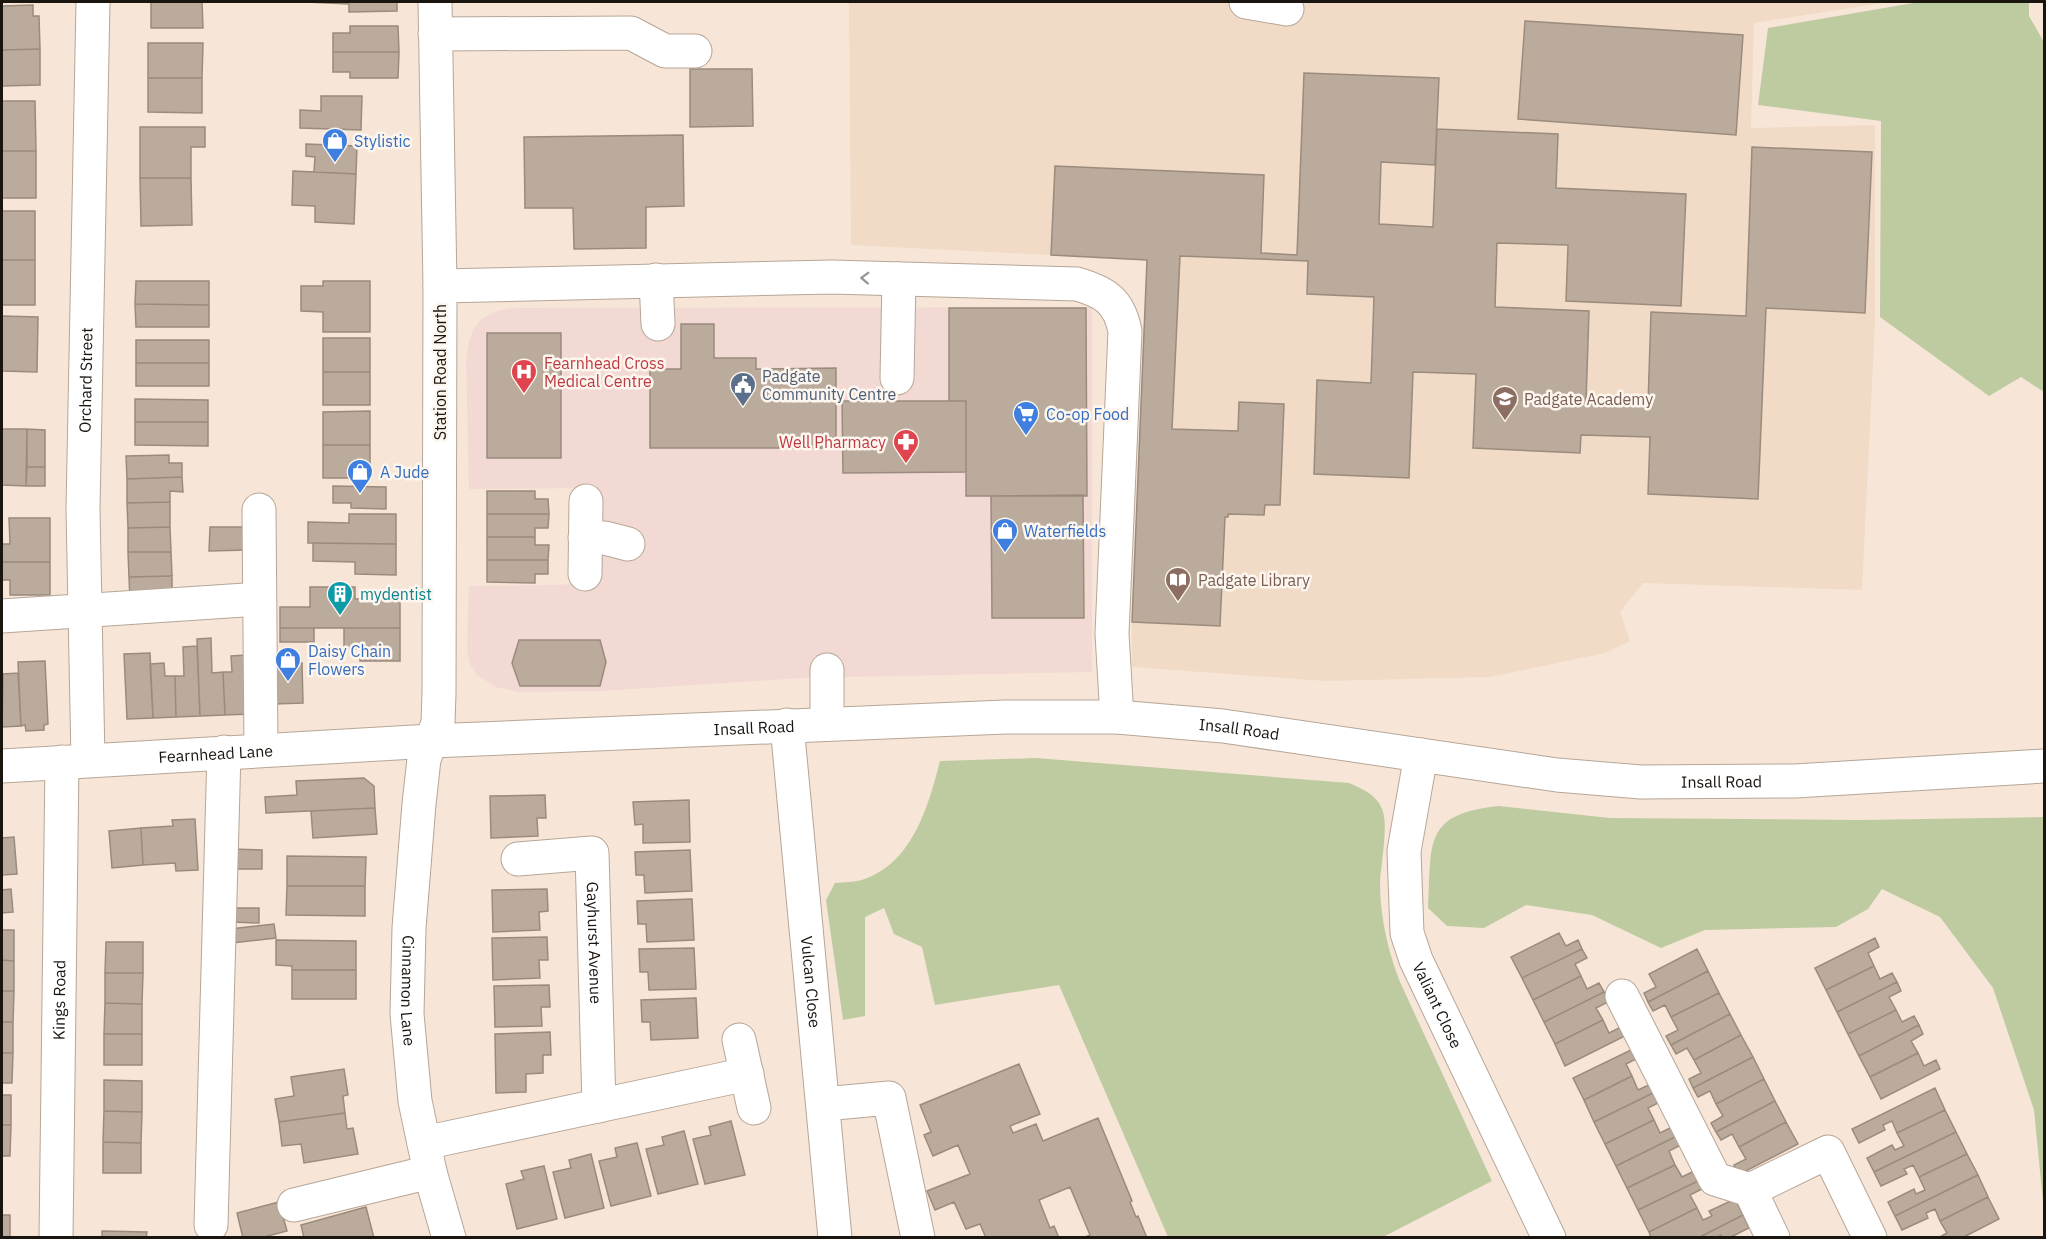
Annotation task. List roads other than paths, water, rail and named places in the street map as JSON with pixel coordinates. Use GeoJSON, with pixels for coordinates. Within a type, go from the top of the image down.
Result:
{"type":"FeatureCollection","features":[{"type":"Feature","properties":{"kind":"street","name":"Orchard Street"},"geometry":{"type":"LineString","coordinates":[[75,761],[84,611],[86,279],[93,2]]}},
{"type":"Feature","properties":{"kind":"street","name":"Station Road North"},"geometry":{"type":"LineString","coordinates":[[431,741],[438,723],[439,693],[440,286],[435,2]]}},
{"type":"Feature","properties":{"kind":"street"},"geometry":{"type":"LineString","coordinates":[[1246,2],[1287,9]]}},
{"type":"Feature","properties":{"kind":"street"},"geometry":{"type":"LineString","coordinates":[[435,34],[632,33],[665,51],[695,51]]}},
{"type":"Feature","properties":{"kind":"street"},"geometry":{"type":"LineString","coordinates":[[440,286],[832,277],[1077,284],[1094,289],[1111,299],[1122,314],[1125,331],[1112,634],[1117,717]]}},
{"type":"Feature","properties":{"kind":"street"},"geometry":{"type":"LineString","coordinates":[[897,378],[899,279]]}},
{"type":"Feature","properties":{"kind":"street"},"geometry":{"type":"LineString","coordinates":[[656,280],[658,324]]}},
{"type":"Feature","properties":{"kind":"street"},"geometry":{"type":"LineString","coordinates":[[585,574],[586,501]]}},
{"type":"Feature","properties":{"kind":"street"},"geometry":{"type":"LineString","coordinates":[[259,510],[261,750]]}},
{"type":"Feature","properties":{"kind":"street"},"geometry":{"type":"LineString","coordinates":[[585,538],[605,538],[628,544]]}},
{"type":"Feature","properties":{"kind":"street"},"geometry":{"type":"LineString","coordinates":[[2,616],[259,599]]}},
{"type":"Feature","properties":{"kind":"street"},"geometry":{"type":"LineString","coordinates":[[827,670],[827,724]]}},
{"type":"Feature","properties":{"kind":"street","name":"Insall Road"},"geometry":{"type":"LineString","coordinates":[[431,741],[1005,717],[1117,717],[1223,726],[1557,775],[1641,782],[1795,781],[2044,766]]}},
{"type":"Feature","properties":{"kind":"street","name":"Vulcan Close"},"geometry":{"type":"LineString","coordinates":[[787,725],[835,1238]]}},
{"type":"Feature","properties":{"kind":"street","name":"Fearnhead Lane"},"geometry":{"type":"LineString","coordinates":[[2,766],[431,741]]}},
{"type":"Feature","properties":{"kind":"street","name":"Cinnamon Lane"},"geometry":{"type":"LineString","coordinates":[[431,741],[424,759],[419,804],[409,928],[407,1014],[415,1101],[427,1158],[449,1238]]}},
{"type":"Feature","properties":{"kind":"street"},"geometry":{"type":"LineString","coordinates":[[211,1225],[224,752]]}},
{"type":"Feature","properties":{"kind":"street","name":"Valiant Close"},"geometry":{"type":"LineString","coordinates":[[1421,754],[1404,851],[1407,933],[1422,971],[1549,1238]]}},
{"type":"Feature","properties":{"kind":"street","name":"Kings Road"},"geometry":{"type":"LineString","coordinates":[[56,1238],[75,761]]}},
{"type":"Feature","properties":{"kind":"street","name":"Gayhurst Avenue"},"geometry":{"type":"LineString","coordinates":[[518,859],[592,854],[599,1106]]}},
{"type":"Feature","properties":{"kind":"street"},"geometry":{"type":"LineString","coordinates":[[1622,996],[1714,1179],[1750,1190],[1828,1152],[1870,1238]]}},
{"type":"Feature","properties":{"kind":"street"},"geometry":{"type":"LineString","coordinates":[[739,1040],[754,1108]]}},
{"type":"Feature","properties":{"kind":"street"},"geometry":{"type":"LineString","coordinates":[[294,1205],[427,1158],[599,1106],[747,1074]]}},
{"type":"Feature","properties":{"kind":"street"},"geometry":{"type":"LineString","coordinates":[[824,1104],[889,1098],[918,1238]]}},
{"type":"Feature","properties":{"kind":"street"},"geometry":{"type":"LineString","coordinates":[[1750,1190],[1773,1238]]}},
{"type":"Feature","properties":{"kind":"place","name":"Stylistic"},"geometry":{"type":"Point","coordinates":[335,164]}},
{"type":"Feature","properties":{"kind":"place","name":"Fearnhead Cross Medical Centre"},"geometry":{"type":"Point","coordinates":[524,395]}},
{"type":"Feature","properties":{"kind":"place","name":"Padgate Community Centre"},"geometry":{"type":"Point","coordinates":[743,408]}},
{"type":"Feature","properties":{"kind":"place","name":"Padgate Academy"},"geometry":{"type":"Point","coordinates":[1505,422]}},
{"type":"Feature","properties":{"kind":"place","name":"Co-op Food"},"geometry":{"type":"Point","coordinates":[1026,437]}},
{"type":"Feature","properties":{"kind":"place","name":"Well Pharmacy"},"geometry":{"type":"Point","coordinates":[906,465]}},
{"type":"Feature","properties":{"kind":"place","name":"A Jude"},"geometry":{"type":"Point","coordinates":[360,495]}},
{"type":"Feature","properties":{"kind":"place","name":"Waterfields"},"geometry":{"type":"Point","coordinates":[1005,554]}},
{"type":"Feature","properties":{"kind":"place","name":"Padgate Library"},"geometry":{"type":"Point","coordinates":[1178,603]}},
{"type":"Feature","properties":{"kind":"place","name":"mydentist"},"geometry":{"type":"Point","coordinates":[340,617]}},
{"type":"Feature","properties":{"kind":"place","name":"Daisy Chain Flowers"},"geometry":{"type":"Point","coordinates":[288,683]}}]}
